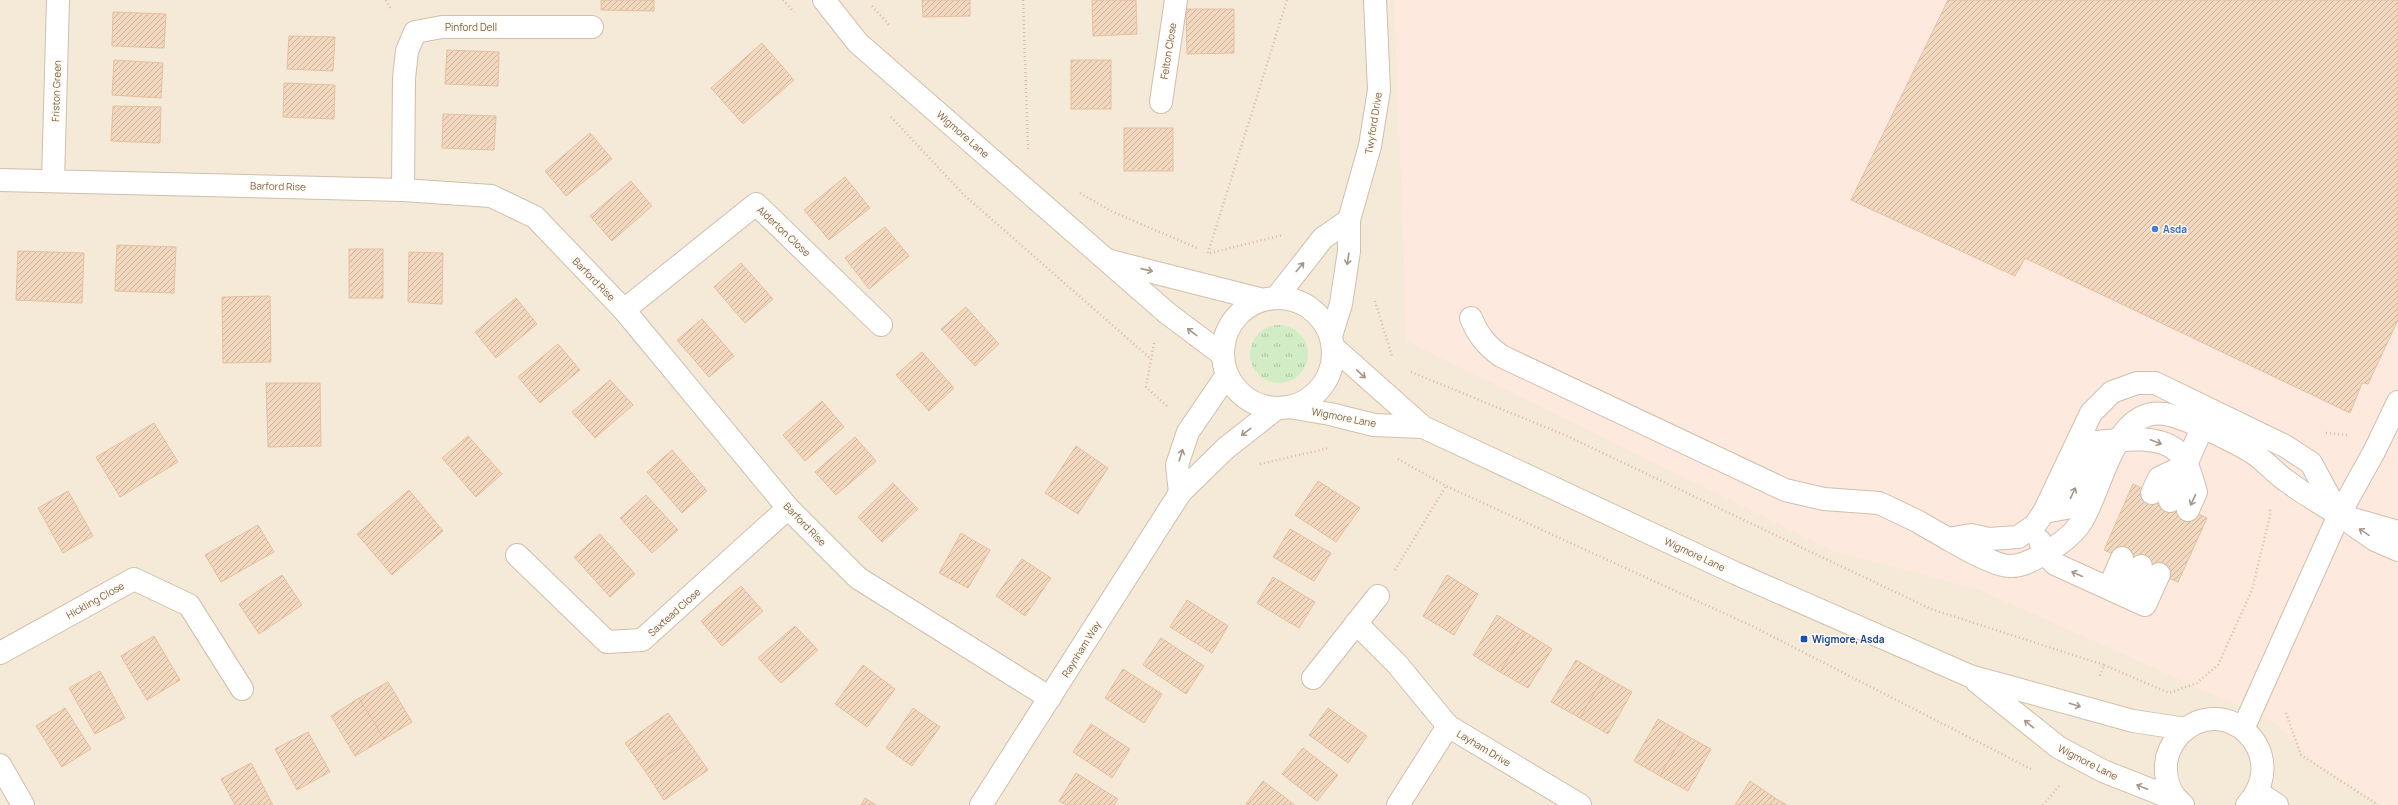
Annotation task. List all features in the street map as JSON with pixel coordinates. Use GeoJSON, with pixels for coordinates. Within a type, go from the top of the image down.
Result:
{"type":"FeatureCollection","features":[{"type":"Feature","properties":{"kind":"street","name":"Friston Green"},"geometry":{"type":"LineString","coordinates":[[53,181],[58,0]]}},
{"type":"Feature","properties":{"kind":"street","name":"Wigmore Lane"},"geometry":{"type":"LineString","coordinates":[[824,0],[858,43],[1109,261],[1225,365],[1236,388],[1247,400],[1262,406],[1330,414],[1374,425],[1422,427]]}},
{"type":"Feature","properties":{"kind":"street","name":"Felton Close"},"geometry":{"type":"LineString","coordinates":[[1161,102],[1176,0]]}},
{"type":"Feature","properties":{"kind":"street","name":"Twyford Drive"},"geometry":{"type":"LineString","coordinates":[[1332,342],[1341,304],[1349,251],[1349,220],[1370,146],[1379,90],[1375,0]]}},
{"type":"Feature","properties":{"kind":"street","name":"Pinford Dell"},"geometry":{"type":"LineString","coordinates":[[404,190],[404,78],[407,51],[415,32],[442,27],[592,27]]}},
{"type":"Feature","properties":{"kind":"street","name":"Barford Rise"},"geometry":{"type":"LineString","coordinates":[[0,180],[404,190],[491,196],[535,217],[624,310],[788,508],[858,578],[1050,698]]}},
{"type":"Feature","properties":{"kind":"street","name":"Alderton Close"},"geometry":{"type":"LineString","coordinates":[[624,310],[756,204],[881,325]]}},
{"type":"Feature","properties":{"kind":"street"},"geometry":{"type":"LineString","coordinates":[[1180,493],[1177,464],[1188,432],[1225,365],[1227,331],[1241,312],[1269,299],[1323,238],[1349,220]]}},
{"type":"Feature","properties":{"kind":"street","name":"Wigmore Lane"},"geometry":{"type":"LineString","coordinates":[[1109,261],[1269,299],[1294,300],[1310,308],[1323,320],[1332,342],[1333,360],[1330,374],[1314,396],[1283,408]]}},
{"type":"Feature","properties":{"kind":"street"},"geometry":{"type":"LineString","coordinates":[[1471,318],[1478,336],[1501,356],[1785,490],[1824,499],[1879,502],[1966,550],[2008,566],[2028,562],[2045,554],[2062,543],[2080,525],[2092,504],[2118,440],[2128,426],[2140,418],[2169,415],[2202,428],[2251,452],[2286,481],[2375,540],[2398,550]]}},
{"type":"Feature","properties":{"kind":"street","name":"Wigmore Lane"},"geometry":{"type":"LineString","coordinates":[[1332,342],[1422,427],[1735,573],[1970,676],[2134,721],[2186,729]]}},
{"type":"Feature","properties":{"kind":"street"},"geometry":{"type":"LineString","coordinates":[[2118,592],[2141,566],[2145,605],[2055,564],[2045,554],[2039,519],[2091,413],[2112,392],[2137,383],[2155,383],[2284,446],[2311,463],[2339,515],[2398,532]]}},
{"type":"Feature","properties":{"kind":"street"},"geometry":{"type":"LineString","coordinates":[[2243,729],[2339,515],[2375,450],[2398,402]]}},
{"type":"Feature","properties":{"kind":"street","name":"Raynham Way"},"geometry":{"type":"LineString","coordinates":[[981,805],[1180,493],[1222,452],[1283,408]]}},
{"type":"Feature","properties":{"kind":"street"},"geometry":{"type":"LineString","coordinates":[[2170,501],[2202,428]]}},
{"type":"Feature","properties":{"kind":"street"},"geometry":{"type":"LineString","coordinates":[[1948,539],[1971,535],[1989,539],[2018,537],[2039,519],[2066,508],[2096,442],[2151,439],[2177,450],[2187,464]]}},
{"type":"Feature","properties":{"kind":"street","name":"Saxtead Close"},"geometry":{"type":"LineString","coordinates":[[517,555],[607,642],[642,640],[788,508]]}},
{"type":"Feature","properties":{"kind":"street","name":"Hickling Close"},"geometry":{"type":"LineString","coordinates":[[0,653],[134,578],[190,605],[242,689]]}},
{"type":"Feature","properties":{"kind":"street"},"geometry":{"type":"LineString","coordinates":[[1312,678],[1378,596]]}},
{"type":"Feature","properties":{"kind":"street"},"geometry":{"type":"LineString","coordinates":[[1356,623],[1397,664],[1448,726]]}},
{"type":"Feature","properties":{"kind":"street","name":"Wigmore Lane"},"geometry":{"type":"LineString","coordinates":[[1970,676],[2058,747],[2103,771],[2181,803]]}},
{"type":"Feature","properties":{"kind":"street","name":"Wigmore Lane"},"geometry":{"type":"LineString","coordinates":[[2181,803],[2169,788],[2165,772],[2166,761],[2174,740],[2186,729],[2199,722],[2214,719],[2230,722],[2243,729],[2253,738],[2260,750],[2263,765],[2262,779],[2252,799],[2277,805]]}},
{"type":"Feature","properties":{"kind":"street","name":"Layham Drive"},"geometry":{"type":"LineString","coordinates":[[1398,805],[1448,726],[1580,805]]}},
{"type":"Feature","properties":{"kind":"street"},"geometry":{"type":"LineString","coordinates":[[0,765],[23,805]]}},
{"type":"Feature","properties":{"kind":"path"},"geometry":{"type":"LineString","coordinates":[[783,0],[799,17]]}},
{"type":"Feature","properties":{"kind":"path"},"geometry":{"type":"LineString","coordinates":[[867,0],[893,30]]}},
{"type":"Feature","properties":{"kind":"path"},"geometry":{"type":"LineString","coordinates":[[1023,0],[1028,154]]}},
{"type":"Feature","properties":{"kind":"path"},"geometry":{"type":"LineString","coordinates":[[1208,253],[1287,0]]}},
{"type":"Feature","properties":{"kind":"path"},"geometry":{"type":"LineString","coordinates":[[889,115],[964,195],[1151,359]]}},
{"type":"Feature","properties":{"kind":"path"},"geometry":{"type":"LineString","coordinates":[[1074,189],[1113,212],[1208,253],[1290,233]]}},
{"type":"Feature","properties":{"kind":"path"},"geometry":{"type":"LineString","coordinates":[[1374,300],[1393,358]]}},
{"type":"Feature","properties":{"kind":"path"},"geometry":{"type":"LineString","coordinates":[[1155,337],[1146,387],[1172,411]]}},
{"type":"Feature","properties":{"kind":"path"},"geometry":{"type":"LineString","coordinates":[[1409,371],[1567,436],[1931,609],[2104,666],[2169,692],[2197,683],[2218,666],[2252,590],[2270,516],[2270,508]]}},
{"type":"Feature","properties":{"kind":"path"},"geometry":{"type":"LineString","coordinates":[[2320,432],[2349,435]]}},
{"type":"Feature","properties":{"kind":"path"},"geometry":{"type":"LineString","coordinates":[[1254,465],[1337,446]]}},
{"type":"Feature","properties":{"kind":"path"},"geometry":{"type":"LineString","coordinates":[[1394,456],[1446,486],[1752,626],[2039,772]]}},
{"type":"Feature","properties":{"kind":"path"},"geometry":{"type":"LineString","coordinates":[[1378,596],[1446,486]]}},
{"type":"Feature","properties":{"kind":"path"},"geometry":{"type":"LineString","coordinates":[[2099,679],[2104,666]]}},
{"type":"Feature","properties":{"kind":"path"},"geometry":{"type":"LineString","coordinates":[[2284,707],[2301,755],[2378,805]]}},
{"type":"Feature","properties":{"kind":"path"},"geometry":{"type":"LineString","coordinates":[[2043,805],[2061,784]]}},
{"type":"Feature","properties":{"kind":"shaded area"},"geometry":{"type":"Polygon","coordinates":[[[0,0],[2398,0],[2398,805],[0,805],[0,0]]]}},
{"type":"Feature","properties":{"kind":"shaded area"},"geometry":{"type":"Polygon","coordinates":[[[1394,0],[2398,0],[2398,805],[2382,805],[2316,764],[2272,721],[1977,589],[1833,551],[1407,341],[1394,0]]]}},
{"type":"Feature","properties":{"kind":"green space"},"geometry":{"type":"Polygon","coordinates":[[[1273,325],[1285,325],[1300,333],[1308,348],[1308,360],[1300,375],[1285,383],[1273,383],[1258,375],[1250,360],[1250,348],[1258,333],[1273,325]]]}},
{"type":"Feature","properties":{"kind":"building"},"geometry":{"type":"Polygon","coordinates":[[[601,0],[654,0],[654,11],[601,10],[601,0]]]}},
{"type":"Feature","properties":{"kind":"building"},"geometry":{"type":"Polygon","coordinates":[[[922,0],[970,0],[970,16],[923,17],[922,0]]]}},
{"type":"Feature","properties":{"kind":"building"},"geometry":{"type":"Polygon","coordinates":[[[1092,0],[1136,0],[1137,34],[1093,36],[1092,0]]]}},
{"type":"Feature","properties":{"kind":"building","name":"Asda"},"geometry":{"type":"Polygon","coordinates":[[[1948,0],[2398,0],[2398,320],[2368,384],[2362,383],[2350,413],[2025,258],[2015,276],[1851,200],[1948,0]]]}},
{"type":"Feature","properties":{"kind":"building"},"geometry":{"type":"Polygon","coordinates":[[[1186,9],[1234,9],[1234,53],[1187,54],[1186,9]]]}},
{"type":"Feature","properties":{"kind":"building"},"geometry":{"type":"Polygon","coordinates":[[[113,12],[166,14],[164,48],[112,46],[113,12]]]}},
{"type":"Feature","properties":{"kind":"building"},"geometry":{"type":"Polygon","coordinates":[[[289,36],[335,37],[333,71],[287,69],[289,36]]]}},
{"type":"Feature","properties":{"kind":"building"},"geometry":{"type":"Polygon","coordinates":[[[762,43],[794,80],[743,124],[711,88],[762,43]]]}},
{"type":"Feature","properties":{"kind":"building"},"geometry":{"type":"Polygon","coordinates":[[[447,50],[499,52],[498,86],[445,84],[447,50]]]}},
{"type":"Feature","properties":{"kind":"building"},"geometry":{"type":"Polygon","coordinates":[[[114,60],[163,63],[161,98],[112,95],[114,60]]]}},
{"type":"Feature","properties":{"kind":"building"},"geometry":{"type":"Polygon","coordinates":[[[1071,60],[1111,60],[1111,109],[1071,109],[1071,60]]]}},
{"type":"Feature","properties":{"kind":"building"},"geometry":{"type":"Polygon","coordinates":[[[284,83],[335,85],[334,119],[283,117],[284,83]]]}},
{"type":"Feature","properties":{"kind":"building"},"geometry":{"type":"Polygon","coordinates":[[[113,106],[161,107],[160,143],[111,141],[113,106]]]}},
{"type":"Feature","properties":{"kind":"building"},"geometry":{"type":"Polygon","coordinates":[[[443,114],[496,116],[494,150],[442,148],[443,114]]]}},
{"type":"Feature","properties":{"kind":"building"},"geometry":{"type":"Polygon","coordinates":[[[1124,128],[1173,128],[1173,171],[1124,171],[1124,128]]]}},
{"type":"Feature","properties":{"kind":"building"},"geometry":{"type":"Polygon","coordinates":[[[590,133],[612,159],[566,196],[545,171],[590,133]]]}},
{"type":"Feature","properties":{"kind":"building"},"geometry":{"type":"Polygon","coordinates":[[[845,177],[870,208],[829,240],[804,210],[845,177]]]}},
{"type":"Feature","properties":{"kind":"building"},"geometry":{"type":"Polygon","coordinates":[[[631,181],[652,206],[612,241],[590,216],[631,181]]]}},
{"type":"Feature","properties":{"kind":"building"},"geometry":{"type":"Polygon","coordinates":[[[885,227],[909,256],[869,289],[845,258],[885,227]]]}},
{"type":"Feature","properties":{"kind":"building"},"geometry":{"type":"Polygon","coordinates":[[[117,245],[176,247],[174,293],[115,291],[117,245]]]}},
{"type":"Feature","properties":{"kind":"building"},"geometry":{"type":"Polygon","coordinates":[[[349,249],[383,249],[383,298],[349,298],[349,249]]]}},
{"type":"Feature","properties":{"kind":"building"},"geometry":{"type":"Polygon","coordinates":[[[18,251],[84,253],[82,303],[16,300],[18,251]]]}},
{"type":"Feature","properties":{"kind":"building"},"geometry":{"type":"Polygon","coordinates":[[[409,252],[443,253],[442,304],[408,302],[409,252]]]}},
{"type":"Feature","properties":{"kind":"building"},"geometry":{"type":"Polygon","coordinates":[[[741,263],[773,299],[745,323],[714,287],[741,263]]]}},
{"type":"Feature","properties":{"kind":"building"},"geometry":{"type":"Polygon","coordinates":[[[270,296],[271,362],[223,363],[222,297],[270,296]]]}},
{"type":"Feature","properties":{"kind":"building"},"geometry":{"type":"Polygon","coordinates":[[[516,298],[537,324],[496,358],[475,332],[516,298]]]}},
{"type":"Feature","properties":{"kind":"building"},"geometry":{"type":"Polygon","coordinates":[[[966,307],[999,344],[975,366],[941,329],[966,307]]]}},
{"type":"Feature","properties":{"kind":"building"},"geometry":{"type":"Polygon","coordinates":[[[702,319],[734,356],[709,377],[677,340],[702,319]]]}},
{"type":"Feature","properties":{"kind":"building"},"geometry":{"type":"Polygon","coordinates":[[[558,344],[580,370],[540,403],[518,377],[558,344]]]}},
{"type":"Feature","properties":{"kind":"building"},"geometry":{"type":"Polygon","coordinates":[[[922,352],[954,388],[929,411],[896,375],[922,352]]]}},
{"type":"Feature","properties":{"kind":"building"},"geometry":{"type":"Polygon","coordinates":[[[610,380],[633,405],[595,438],[572,412],[610,380]]]}},
{"type":"Feature","properties":{"kind":"building"},"geometry":{"type":"Polygon","coordinates":[[[266,383],[320,383],[321,446],[268,447],[266,383]]]}},
{"type":"Feature","properties":{"kind":"building"},"geometry":{"type":"Polygon","coordinates":[[[822,401],[844,427],[805,461],[783,435],[822,401]]]}},
{"type":"Feature","properties":{"kind":"building"},"geometry":{"type":"Polygon","coordinates":[[[154,423],[178,462],[120,497],[96,457],[154,423]]]}},
{"type":"Feature","properties":{"kind":"building"},"geometry":{"type":"Polygon","coordinates":[[[468,436],[502,474],[476,497],[442,458],[468,436]]]}},
{"type":"Feature","properties":{"kind":"building"},"geometry":{"type":"Polygon","coordinates":[[[855,437],[876,461],[836,495],[815,472],[855,437]]]}},
{"type":"Feature","properties":{"kind":"building"},"geometry":{"type":"Polygon","coordinates":[[[1076,446],[1108,468],[1078,514],[1045,493],[1076,446]]]}},
{"type":"Feature","properties":{"kind":"building"},"geometry":{"type":"Polygon","coordinates":[[[672,450],[707,491],[682,513],[647,472],[672,450]]]}},
{"type":"Feature","properties":{"kind":"building"},"geometry":{"type":"Polygon","coordinates":[[[1318,481],[1360,508],[1336,542],[1295,515],[1318,481]]]}},
{"type":"Feature","properties":{"kind":"building"},"geometry":{"type":"Polygon","coordinates":[[[893,483],[918,509],[882,542],[858,517],[893,483]]]}},
{"type":"Feature","properties":{"kind":"building"},"geometry":{"type":"Polygon","coordinates":[[[2133,484],[2207,518],[2178,582],[2104,550],[2133,484]]]}},
{"type":"Feature","properties":{"kind":"building"},"geometry":{"type":"Polygon","coordinates":[[[409,490],[443,531],[392,575],[357,534],[409,490]]]}},
{"type":"Feature","properties":{"kind":"building"},"geometry":{"type":"Polygon","coordinates":[[[68,491],[93,536],[63,553],[38,508],[68,491]]]}},
{"type":"Feature","properties":{"kind":"building"},"geometry":{"type":"Polygon","coordinates":[[[646,495],[678,530],[652,553],[620,518],[646,495]]]}},
{"type":"Feature","properties":{"kind":"building"},"geometry":{"type":"Polygon","coordinates":[[[258,525],[274,552],[221,582],[205,555],[258,525]]]}},
{"type":"Feature","properties":{"kind":"building"},"geometry":{"type":"Polygon","coordinates":[[[1290,529],[1331,553],[1314,581],[1273,557],[1290,529]]]}},
{"type":"Feature","properties":{"kind":"building"},"geometry":{"type":"Polygon","coordinates":[[[961,533],[990,550],[968,588],[939,573],[961,533]]]}},
{"type":"Feature","properties":{"kind":"building"},"geometry":{"type":"Polygon","coordinates":[[[600,534],[635,574],[610,597],[574,557],[600,534]]]}},
{"type":"Feature","properties":{"kind":"building"},"geometry":{"type":"Polygon","coordinates":[[[1022,559],[1051,578],[1025,616],[996,596],[1022,559]]]}},
{"type":"Feature","properties":{"kind":"building"},"geometry":{"type":"Polygon","coordinates":[[[282,575],[302,605],[259,634],[239,604],[282,575]]]}},
{"type":"Feature","properties":{"kind":"building"},"geometry":{"type":"Polygon","coordinates":[[[1447,575],[1478,594],[1454,635],[1423,616],[1447,575]]]}},
{"type":"Feature","properties":{"kind":"building"},"geometry":{"type":"Polygon","coordinates":[[[1273,577],[1315,602],[1299,628],[1257,603],[1273,577]]]}},
{"type":"Feature","properties":{"kind":"building"},"geometry":{"type":"Polygon","coordinates":[[[741,586],[763,611],[722,646],[701,621],[741,586]]]}},
{"type":"Feature","properties":{"kind":"building"},"geometry":{"type":"Polygon","coordinates":[[[1187,600],[1228,626],[1212,653],[1170,627],[1187,600]]]}},
{"type":"Feature","properties":{"kind":"building"},"geometry":{"type":"Polygon","coordinates":[[[1497,615],[1525,632],[1500,672],[1473,655],[1497,615]]]}},
{"type":"Feature","properties":{"kind":"building"},"geometry":{"type":"Polygon","coordinates":[[[795,626],[818,650],[781,683],[758,658],[795,626]]]}},
{"type":"Feature","properties":{"kind":"building"},"geometry":{"type":"Polygon","coordinates":[[[1525,632],[1552,649],[1528,688],[1500,672],[1525,632]]]}},
{"type":"Feature","properties":{"kind":"building"},"geometry":{"type":"Polygon","coordinates":[[[154,636],[180,680],[147,700],[121,656],[154,636]]]}},
{"type":"Feature","properties":{"kind":"building"},"geometry":{"type":"Polygon","coordinates":[[[1161,638],[1204,666],[1186,694],[1143,665],[1161,638]]]}},
{"type":"Feature","properties":{"kind":"building"},"geometry":{"type":"Polygon","coordinates":[[[1576,660],[1604,676],[1580,718],[1551,702],[1576,660]]]}},
{"type":"Feature","properties":{"kind":"building"},"geometry":{"type":"Polygon","coordinates":[[[863,665],[895,689],[867,727],[835,704],[863,665]]]}},
{"type":"Feature","properties":{"kind":"building"},"geometry":{"type":"Polygon","coordinates":[[[1123,669],[1162,694],[1144,723],[1105,698],[1123,669]]]}},
{"type":"Feature","properties":{"kind":"building"},"geometry":{"type":"Polygon","coordinates":[[[100,671],[125,718],[95,734],[69,688],[100,671]]]}},
{"type":"Feature","properties":{"kind":"building"},"geometry":{"type":"Polygon","coordinates":[[[1604,676],[1632,692],[1608,734],[1580,718],[1604,676]]]}},
{"type":"Feature","properties":{"kind":"building"},"geometry":{"type":"Polygon","coordinates":[[[388,682],[412,722],[384,739],[359,698],[388,682]]]}},
{"type":"Feature","properties":{"kind":"building"},"geometry":{"type":"Polygon","coordinates":[[[359,698],[384,739],[355,756],[331,716],[359,698]]]}},
{"type":"Feature","properties":{"kind":"building"},"geometry":{"type":"Polygon","coordinates":[[[65,708],[91,749],[62,767],[36,726],[65,708]]]}},
{"type":"Feature","properties":{"kind":"building"},"geometry":{"type":"Polygon","coordinates":[[[913,708],[940,727],[912,766],[886,748],[913,708]]]}},
{"type":"Feature","properties":{"kind":"building"},"geometry":{"type":"Polygon","coordinates":[[[1328,708],[1367,736],[1348,763],[1309,735],[1328,708]]]}},
{"type":"Feature","properties":{"kind":"building"},"geometry":{"type":"Polygon","coordinates":[[[668,713],[688,741],[645,771],[625,743],[668,713]]]}},
{"type":"Feature","properties":{"kind":"building"},"geometry":{"type":"Polygon","coordinates":[[[1658,719],[1684,734],[1660,776],[1634,761],[1658,719]]]}},
{"type":"Feature","properties":{"kind":"building"},"geometry":{"type":"Polygon","coordinates":[[[1091,724],[1130,749],[1112,778],[1073,752],[1091,724]]]}},
{"type":"Feature","properties":{"kind":"building"},"geometry":{"type":"Polygon","coordinates":[[[308,732],[330,772],[297,790],[275,749],[308,732]]]}},
{"type":"Feature","properties":{"kind":"building"},"geometry":{"type":"Polygon","coordinates":[[[1684,734],[1711,749],[1688,791],[1660,776],[1684,734]]]}},
{"type":"Feature","properties":{"kind":"building"},"geometry":{"type":"Polygon","coordinates":[[[688,741],[708,770],[664,800],[645,771],[688,741]]]}},
{"type":"Feature","properties":{"kind":"building"},"geometry":{"type":"Polygon","coordinates":[[[1303,748],[1338,775],[1317,801],[1282,774],[1303,748]]]}},
{"type":"Feature","properties":{"kind":"building"},"geometry":{"type":"Polygon","coordinates":[[[251,763],[273,805],[235,805],[221,779],[251,763]]]}},
{"type":"Feature","properties":{"kind":"building"},"geometry":{"type":"Polygon","coordinates":[[[1076,773],[1118,799],[1114,805],[1066,805],[1059,801],[1076,773]]]}},
{"type":"Feature","properties":{"kind":"building"},"geometry":{"type":"Polygon","coordinates":[[[1263,781],[1295,805],[1246,804],[1263,781]]]}},
{"type":"Feature","properties":{"kind":"building"},"geometry":{"type":"Polygon","coordinates":[[[1750,781],[1775,798],[1770,805],[1735,805],[1750,781]]]}},
{"type":"Feature","properties":{"kind":"building"},"geometry":{"type":"Polygon","coordinates":[[[865,798],[876,805],[861,805],[865,798]]]}},
{"type":"Feature","properties":{"kind":"building"},"geometry":{"type":"Polygon","coordinates":[[[1775,798],[1787,805],[1770,805],[1775,798]]]}},
{"type":"Feature","properties":{"kind":"place","name":"Asda"},"geometry":{"type":"Point","coordinates":[2155,229]}},
{"type":"Feature","properties":{"kind":"place","name":"Wigmore, Asda"},"geometry":{"type":"Point","coordinates":[1804,639]}}]}
